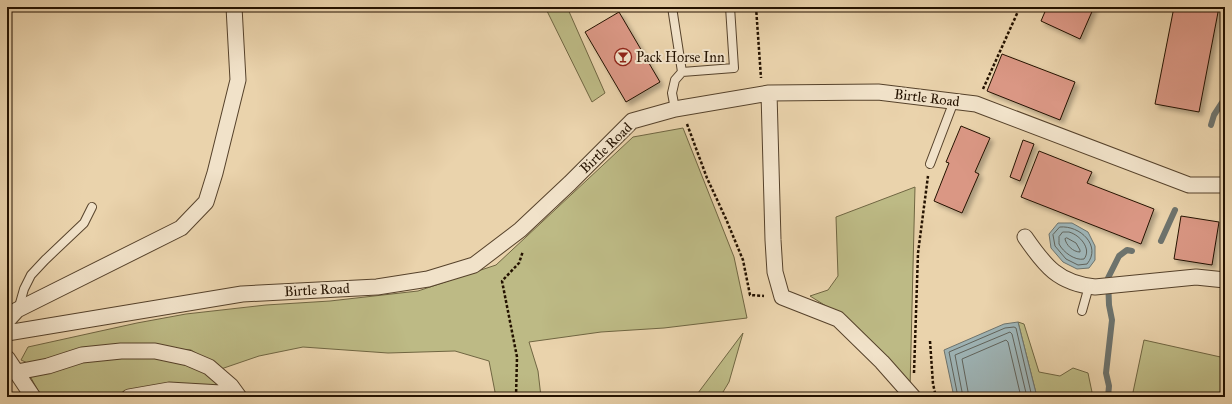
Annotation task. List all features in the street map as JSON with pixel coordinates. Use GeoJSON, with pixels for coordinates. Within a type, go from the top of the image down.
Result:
{"type":"FeatureCollection","features":[{"type":"Feature","properties":{"kind":"street"},"geometry":{"type":"LineString","coordinates":[[12,315],[181,228],[206,202],[215,173],[238,80],[234,7]]}},
{"type":"Feature","properties":{"kind":"street","name":"Birtle Road"},"geometry":{"type":"LineString","coordinates":[[7,333],[242,294],[377,287],[428,278],[474,265],[520,230],[632,121],[678,108],[765,94],[878,92],[976,104],[1189,185],[1225,185]]}},
{"type":"Feature","properties":{"kind":"street"},"geometry":{"type":"LineString","coordinates":[[765,94],[774,272],[782,297],[838,319],[882,362],[913,397]]}},
{"type":"Feature","properties":{"kind":"street"},"geometry":{"type":"LineString","coordinates":[[1025,237],[1039,257],[1053,272],[1074,283],[1092,287],[1196,277],[1225,280]]}},
{"type":"Feature","properties":{"kind":"street"},"geometry":{"type":"LineString","coordinates":[[17,372],[48,366],[82,356],[121,351],[155,351],[188,358],[209,367],[231,386],[239,397]]}},
{"type":"Feature","properties":{"kind":"street"},"geometry":{"type":"LineString","coordinates":[[7,358],[33,397]]}},
{"type":"Feature","properties":{"kind":"street"},"geometry":{"type":"LineString","coordinates":[[129,397],[169,390],[221,393],[234,397]]}},
{"type":"Feature","properties":{"kind":"lane"},"geometry":{"type":"LineString","coordinates":[[672,7],[682,72]]}},
{"type":"Feature","properties":{"kind":"lane"},"geometry":{"type":"LineString","coordinates":[[678,108],[672,93],[675,80],[682,72],[734,68],[730,7]]}},
{"type":"Feature","properties":{"kind":"lane"},"geometry":{"type":"LineString","coordinates":[[930,164],[954,101]]}},
{"type":"Feature","properties":{"kind":"lane"},"geometry":{"type":"LineString","coordinates":[[12,315],[31,275],[84,223],[92,206]]}},
{"type":"Feature","properties":{"kind":"lane"},"geometry":{"type":"LineString","coordinates":[[1082,311],[1092,287]]}},
{"type":"Feature","properties":{"kind":"path"},"geometry":{"type":"LineString","coordinates":[[756,7],[765,94]]}},
{"type":"Feature","properties":{"kind":"path"},"geometry":{"type":"LineString","coordinates":[[976,104],[1020,7]]}},
{"type":"Feature","properties":{"kind":"path"},"geometry":{"type":"LineString","coordinates":[[678,108],[743,260],[750,295],[782,297]]}},
{"type":"Feature","properties":{"kind":"path"},"geometry":{"type":"LineString","coordinates":[[914,373],[918,254],[930,164]]}},
{"type":"Feature","properties":{"kind":"path"},"geometry":{"type":"LineString","coordinates":[[502,281],[517,357],[516,397]]}},
{"type":"Feature","properties":{"kind":"path"},"geometry":{"type":"LineString","coordinates":[[930,341],[933,384],[936,397]]}},
{"type":"Feature","properties":{"kind":"shaded area"},"geometry":{"type":"Polygon","coordinates":[[[545,7],[567,7],[605,93],[592,102],[545,7]]]}},
{"type":"Feature","properties":{"kind":"shaded area"},"geometry":{"type":"Polygon","coordinates":[[[683,128],[734,257],[747,318],[664,328],[601,332],[529,342],[538,371],[541,397],[496,397],[489,361],[455,351],[388,353],[303,347],[259,356],[221,369],[191,350],[142,346],[32,365],[21,360],[28,347],[137,323],[186,314],[266,305],[330,301],[418,291],[496,265],[633,137],[683,128]]]}},
{"type":"Feature","properties":{"kind":"shaded area"},"geometry":{"type":"Polygon","coordinates":[[[915,187],[910,388],[842,316],[810,296],[828,290],[838,276],[836,217],[915,187]]]}},
{"type":"Feature","properties":{"kind":"shaded area"},"geometry":{"type":"Polygon","coordinates":[[[1018,322],[1024,324],[1039,372],[1060,376],[1073,368],[1088,373],[1093,397],[1037,397],[1018,322]]]}},
{"type":"Feature","properties":{"kind":"shaded area"},"geometry":{"type":"Polygon","coordinates":[[[743,333],[729,382],[720,397],[695,397],[743,333]]]}},
{"type":"Feature","properties":{"kind":"shaded area"},"geometry":{"type":"Polygon","coordinates":[[[1144,340],[1225,358],[1225,378],[1221,397],[1132,397],[1144,340]]]}},
{"type":"Feature","properties":{"kind":"shaded area"},"geometry":{"type":"Polygon","coordinates":[[[157,355],[190,363],[211,376],[227,389],[176,384],[101,397],[43,397],[30,376],[69,362],[157,355]]]}},
{"type":"Feature","properties":{"kind":"water"},"geometry":{"type":"Polygon","coordinates":[[[1058,223],[1072,223],[1088,232],[1095,246],[1095,260],[1089,268],[1077,269],[1063,262],[1051,248],[1049,234],[1058,223]]]}},
{"type":"Feature","properties":{"kind":"water"},"geometry":{"type":"Polygon","coordinates":[[[1018,322],[1037,397],[954,397],[944,350],[1004,324],[1018,322]]]}},
{"type":"Feature","properties":{"kind":"building"},"geometry":{"type":"Polygon","coordinates":[[[1047,7],[1094,7],[1080,39],[1041,21],[1047,7]]]}},
{"type":"Feature","properties":{"kind":"building"},"geometry":{"type":"Polygon","coordinates":[[[1174,7],[1219,7],[1199,112],[1155,104],[1174,7]]]}},
{"type":"Feature","properties":{"kind":"building","name":"Pack Horse Inn"},"geometry":{"type":"Polygon","coordinates":[[[619,12],[660,82],[626,102],[585,32],[619,12]]]}},
{"type":"Feature","properties":{"kind":"building"},"geometry":{"type":"Polygon","coordinates":[[[1002,54],[1075,82],[1060,120],[987,91],[1002,54]]]}},
{"type":"Feature","properties":{"kind":"building"},"geometry":{"type":"Polygon","coordinates":[[[961,126],[990,138],[975,172],[979,174],[962,213],[934,201],[949,163],[946,162],[961,126]]]}},
{"type":"Feature","properties":{"kind":"building"},"geometry":{"type":"Polygon","coordinates":[[[1023,140],[1034,144],[1020,181],[1010,177],[1023,140]]]}},
{"type":"Feature","properties":{"kind":"building"},"geometry":{"type":"Polygon","coordinates":[[[1039,151],[1092,172],[1087,183],[1154,209],[1141,244],[1021,197],[1039,151]]]}},
{"type":"Feature","properties":{"kind":"building"},"geometry":{"type":"Polygon","coordinates":[[[1181,216],[1219,222],[1212,265],[1174,259],[1181,216]]]}},
{"type":"Feature","properties":{"kind":"waterway"},"geometry":{"type":"LineString","coordinates":[[1211,125],[1214,115],[1225,98]]}},
{"type":"Feature","properties":{"kind":"waterway"},"geometry":{"type":"LineString","coordinates":[[1161,241],[1175,210]]}},
{"type":"Feature","properties":{"kind":"waterway"},"geometry":{"type":"LineString","coordinates":[[1108,397],[1109,386],[1106,373],[1112,320],[1109,305],[1108,278],[1119,256],[1127,250],[1132,251]]}},
{"type":"Feature","properties":{"kind":"place","name":"Pack Horse Inn"},"geometry":{"type":"Point","coordinates":[623,57]}}]}
